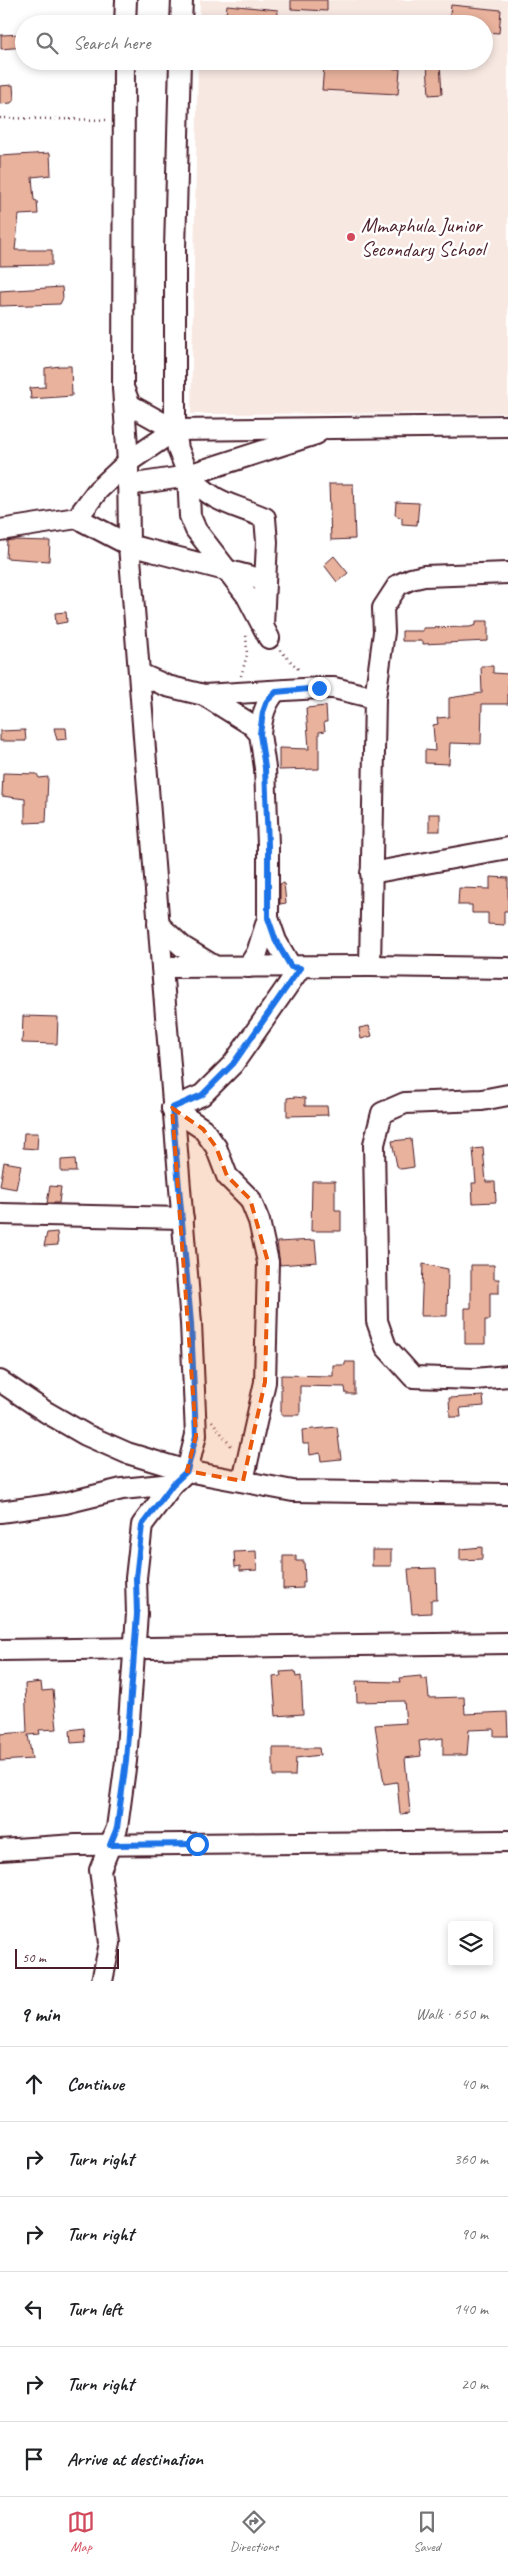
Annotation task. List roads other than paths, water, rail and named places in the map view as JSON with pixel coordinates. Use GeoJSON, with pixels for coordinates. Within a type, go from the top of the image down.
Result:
{"type":"FeatureCollection","features":[{"type":"Feature","properties":{"kind":"street"},"geometry":{"type":"LineString","coordinates":[[125,15],[126,0]]}},
{"type":"Feature","properties":{"kind":"street"},"geometry":{"type":"LineString","coordinates":[[181,15],[182,0]]}},
{"type":"Feature","properties":{"kind":"street"},"geometry":{"type":"LineString","coordinates":[[102,1981],[110,1943],[100,1870],[117,1828],[126,1761],[137,1614],[137,1562],[142,1525],[180,1478],[196,1436],[196,1407],[183,1218],[172,1108],[129,545],[128,462],[123,388],[124,70]]}},
{"type":"Feature","properties":{"kind":"street"},"geometry":{"type":"LineString","coordinates":[[180,70],[175,248],[175,430],[178,449],[188,474],[190,516],[196,530],[229,571],[246,596],[259,630],[267,542],[265,518],[228,506],[211,496],[188,474]]}},
{"type":"Feature","properties":{"kind":"street"},"geometry":{"type":"LineString","coordinates":[[123,388],[130,405],[175,430],[508,426]]}},
{"type":"Feature","properties":{"kind":"street"},"geometry":{"type":"LineString","coordinates":[[128,485],[188,474],[337,427]]}},
{"type":"Feature","properties":{"kind":"street"},"geometry":{"type":"LineString","coordinates":[[77,518],[98,490],[128,462],[175,430]]}},
{"type":"Feature","properties":{"kind":"street"},"geometry":{"type":"LineString","coordinates":[[0,530],[77,518],[129,545],[264,580]]}},
{"type":"Feature","properties":{"kind":"street"},"geometry":{"type":"LineString","coordinates":[[370,966],[375,698],[383,641],[383,608],[398,585],[410,579],[424,576],[508,572]]}},
{"type":"Feature","properties":{"kind":"street"},"geometry":{"type":"LineString","coordinates":[[140,674],[168,686],[204,695],[334,688],[375,698]]}},
{"type":"Feature","properties":{"kind":"street"},"geometry":{"type":"LineString","coordinates":[[248,967],[256,953],[268,918],[265,768],[260,734],[263,712],[267,701],[276,692]]}},
{"type":"Feature","properties":{"kind":"street"},"geometry":{"type":"LineString","coordinates":[[204,695],[252,725],[260,734]]}},
{"type":"Feature","properties":{"kind":"street"},"geometry":{"type":"LineString","coordinates":[[371,873],[508,848]]}},
{"type":"Feature","properties":{"kind":"street"},"geometry":{"type":"LineString","coordinates":[[268,918],[276,941],[296,967]]}},
{"type":"Feature","properties":{"kind":"street"},"geometry":{"type":"LineString","coordinates":[[158,924],[183,947],[202,960],[217,967]]}},
{"type":"Feature","properties":{"kind":"street"},"geometry":{"type":"LineString","coordinates":[[162,967],[370,966],[508,968]]}},
{"type":"Feature","properties":{"kind":"street"},"geometry":{"type":"LineString","coordinates":[[172,1108],[202,1095],[233,1064],[296,967]]}},
{"type":"Feature","properties":{"kind":"street"},"geometry":{"type":"LineString","coordinates":[[508,1095],[482,1100],[405,1103],[382,1113],[374,1144],[377,1321],[386,1347],[414,1377],[475,1380],[508,1376]]}},
{"type":"Feature","properties":{"kind":"street"},"geometry":{"type":"LineString","coordinates":[[172,1108],[203,1128],[216,1147],[227,1176],[250,1200],[259,1221],[268,1262],[265,1382],[243,1481]]}},
{"type":"Feature","properties":{"kind":"street"},"geometry":{"type":"LineString","coordinates":[[0,1214],[183,1218]]}},
{"type":"Feature","properties":{"kind":"street"},"geometry":{"type":"LineString","coordinates":[[0,1381],[46,1412],[86,1435],[127,1452],[180,1478]]}},
{"type":"Feature","properties":{"kind":"street"},"geometry":{"type":"LineString","coordinates":[[0,1512],[65,1503],[122,1489],[180,1478],[243,1481],[293,1491],[508,1494]]}},
{"type":"Feature","properties":{"kind":"street"},"geometry":{"type":"LineString","coordinates":[[0,1650],[508,1643]]}},
{"type":"Feature","properties":{"kind":"street"},"geometry":{"type":"LineString","coordinates":[[0,1850],[110,1845],[508,1841]]}},
{"type":"Feature","properties":{"kind":"place","name":"Mmaphula Junior Secondary School"},"geometry":{"type":"Point","coordinates":[351,237]}}]}
